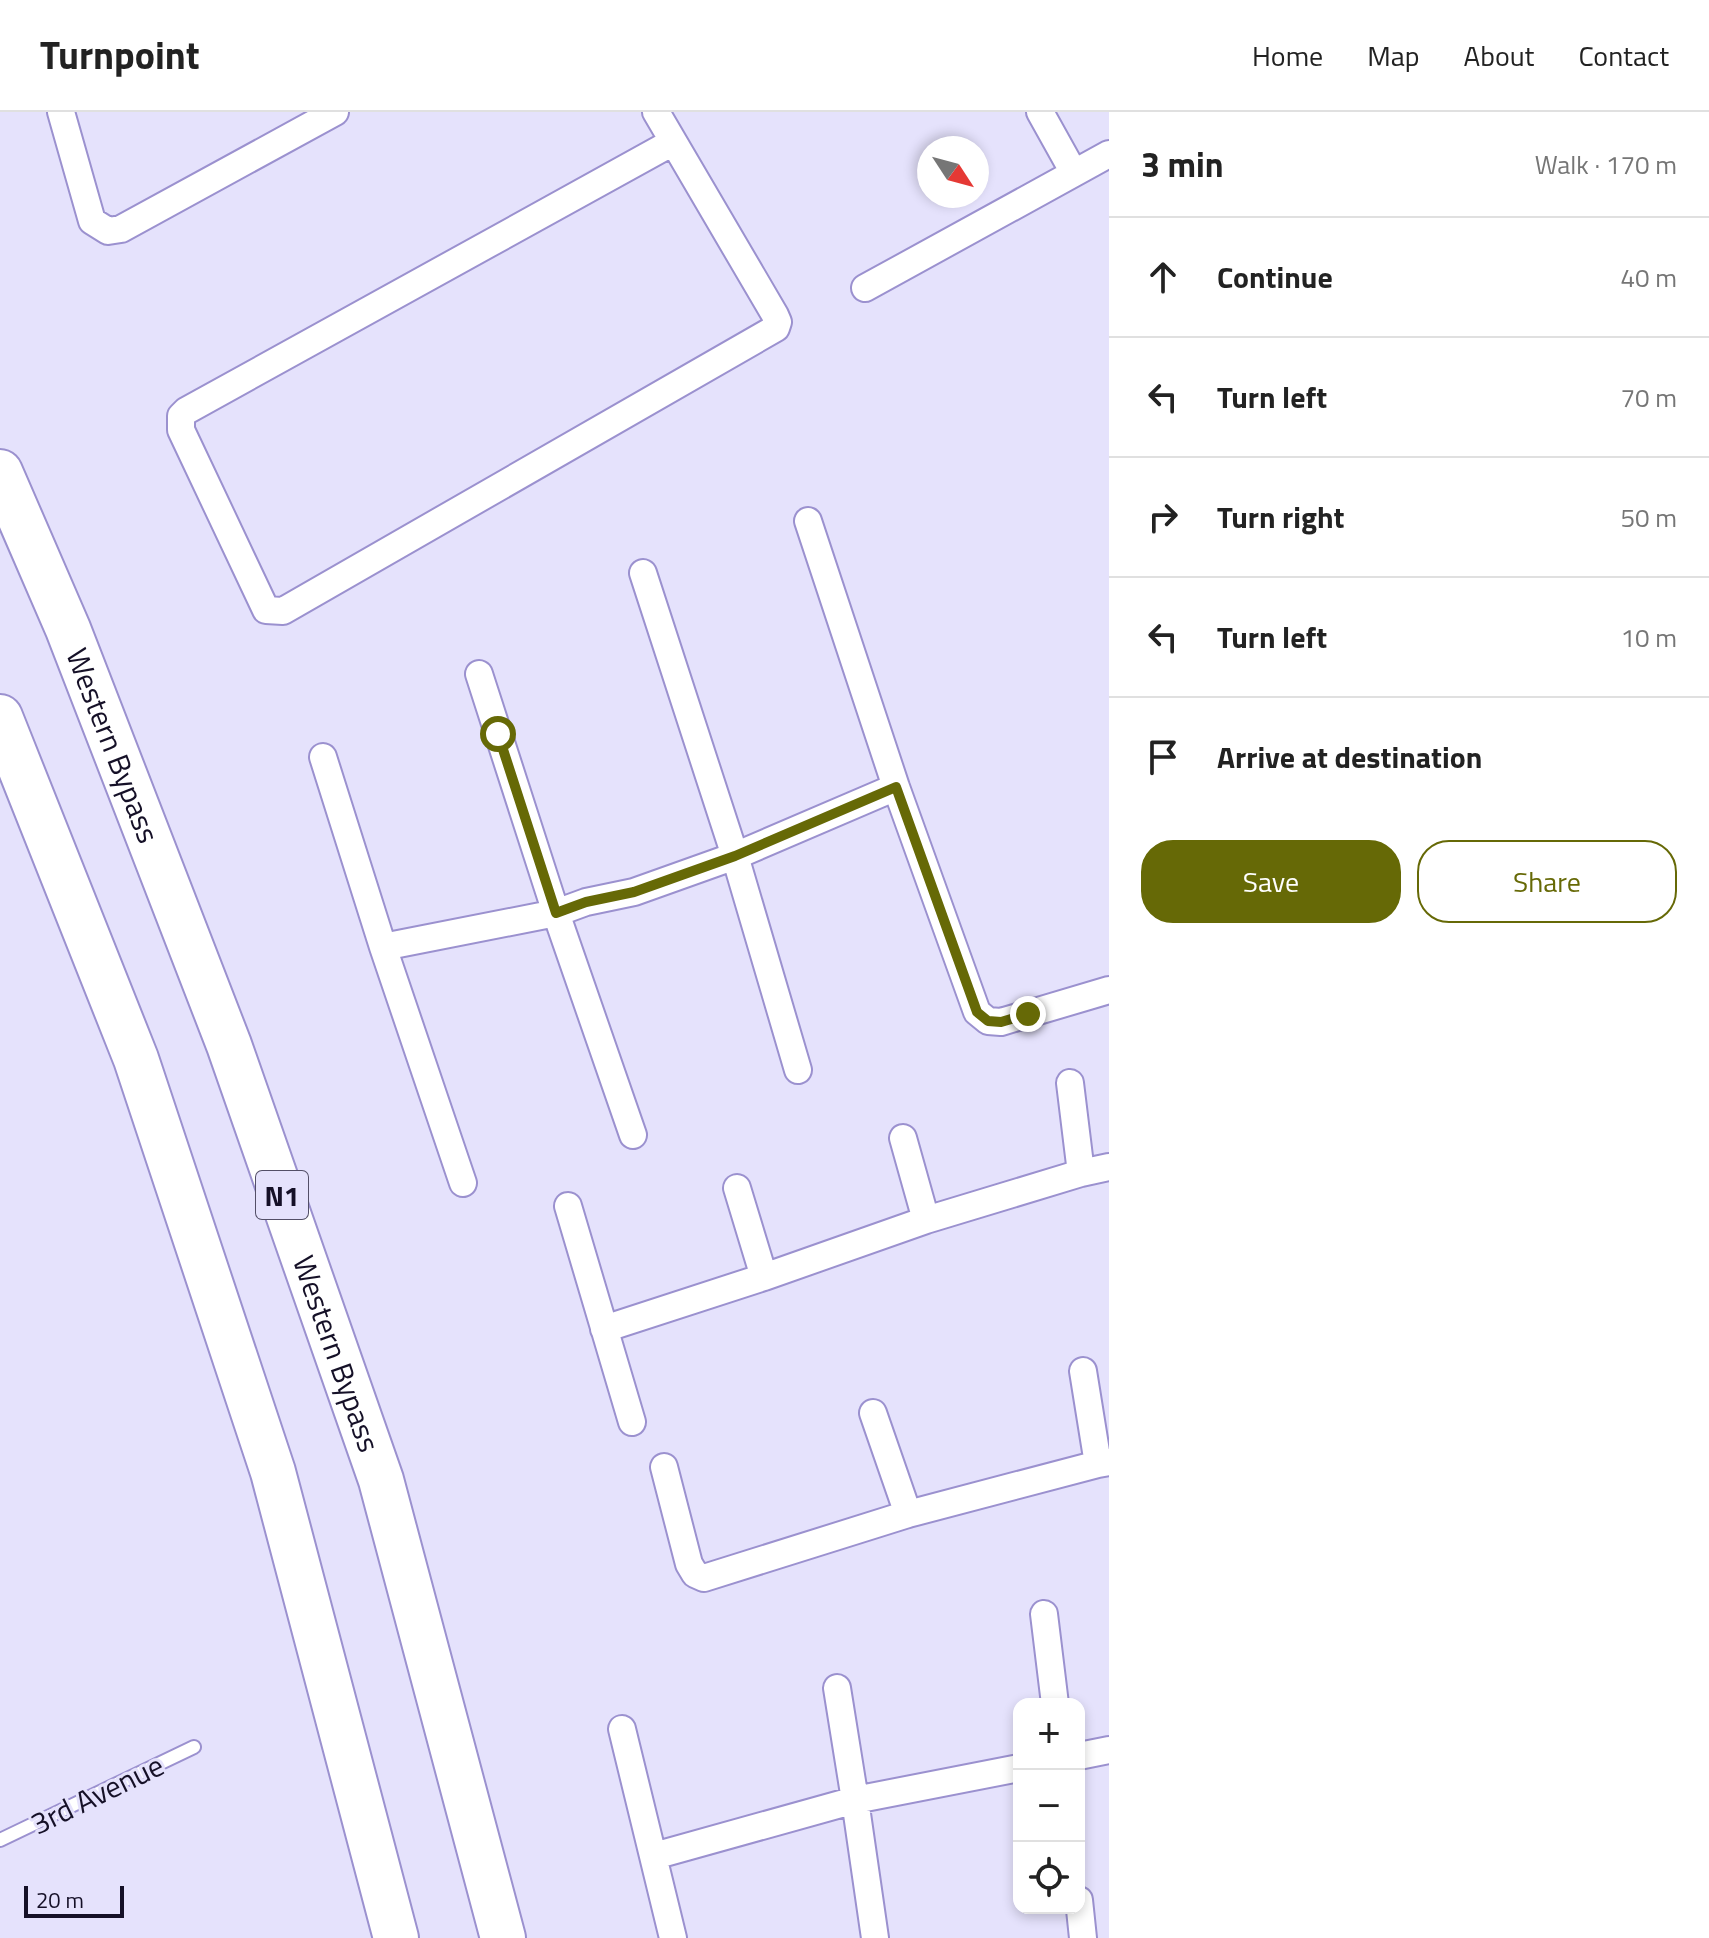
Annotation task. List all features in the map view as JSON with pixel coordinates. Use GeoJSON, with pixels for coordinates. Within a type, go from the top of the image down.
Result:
{"type":"FeatureCollection","features":[{"type":"Feature","properties":{"kind":"highway","name":"Western Bypass"},"geometry":{"type":"LineString","coordinates":[[0,472],[68,629],[229,1045],[381,1480],[503,1938]]}},
{"type":"Feature","properties":{"kind":"highway"},"geometry":{"type":"LineString","coordinates":[[0,717],[136,1059],[273,1472],[396,1938]]}},
{"type":"Feature","properties":{"kind":"street"},"geometry":{"type":"LineString","coordinates":[[61,112],[92,221],[108,231],[121,229],[335,112]]}},
{"type":"Feature","properties":{"kind":"street"},"geometry":{"type":"LineString","coordinates":[[656,112],[775,315],[778,322],[776,328],[283,611],[266,610],[181,430],[181,416],[673,142]]}},
{"type":"Feature","properties":{"kind":"street"},"geometry":{"type":"LineString","coordinates":[[1040,112],[1074,173]]}},
{"type":"Feature","properties":{"kind":"street"},"geometry":{"type":"LineString","coordinates":[[865,288],[1109,154]]}},
{"type":"Feature","properties":{"kind":"street"},"geometry":{"type":"LineString","coordinates":[[808,521],[896,787],[977,1012],[988,1021],[1001,1022],[1109,990]]}},
{"type":"Feature","properties":{"kind":"street"},"geometry":{"type":"LineString","coordinates":[[643,573],[735,856],[798,1070]]}},
{"type":"Feature","properties":{"kind":"street"},"geometry":{"type":"LineString","coordinates":[[479,674],[556,913],[633,1135]]}},
{"type":"Feature","properties":{"kind":"street"},"geometry":{"type":"LineString","coordinates":[[323,757],[463,1183]]}},
{"type":"Feature","properties":{"kind":"street"},"geometry":{"type":"LineString","coordinates":[[383,947],[556,913],[586,902],[634,892],[735,856],[896,787]]}},
{"type":"Feature","properties":{"kind":"street"},"geometry":{"type":"LineString","coordinates":[[1070,1083],[1081,1173]]}},
{"type":"Feature","properties":{"kind":"street"},"geometry":{"type":"LineString","coordinates":[[903,1138],[926,1220]]}},
{"type":"Feature","properties":{"kind":"street"},"geometry":{"type":"LineString","coordinates":[[604,1329],[926,1220],[1109,1167]]}},
{"type":"Feature","properties":{"kind":"street"},"geometry":{"type":"LineString","coordinates":[[737,1188],[764,1277]]}},
{"type":"Feature","properties":{"kind":"street"},"geometry":{"type":"LineString","coordinates":[[568,1206],[632,1422]]}},
{"type":"Feature","properties":{"kind":"street"},"geometry":{"type":"LineString","coordinates":[[664,1467],[689,1564],[695,1574],[704,1578],[908,1514],[1104,1463],[1083,1371]]}},
{"type":"Feature","properties":{"kind":"street"},"geometry":{"type":"LineString","coordinates":[[873,1413],[908,1514]]}},
{"type":"Feature","properties":{"kind":"street"},"geometry":{"type":"LineString","coordinates":[[1044,1614],[1054,1698]]}},
{"type":"Feature","properties":{"kind":"street"},"geometry":{"type":"LineString","coordinates":[[837,1688],[875,1938]]}},
{"type":"Feature","properties":{"kind":"street"},"geometry":{"type":"LineString","coordinates":[[622,1729],[673,1938]]}},
{"type":"Feature","properties":{"kind":"street"},"geometry":{"type":"LineString","coordinates":[[1085,1755],[1109,1750]]}},
{"type":"Feature","properties":{"kind":"street"},"geometry":{"type":"LineString","coordinates":[[654,1856],[855,1800],[1013,1769]]}},
{"type":"Feature","properties":{"kind":"street"},"geometry":{"type":"LineString","coordinates":[[1080,1914],[1083,1938]]}},
{"type":"Feature","properties":{"kind":"lane","name":"3rd Avenue"},"geometry":{"type":"LineString","coordinates":[[0,1840],[194,1747]]}},
{"type":"Feature","properties":{"kind":"route"},"geometry":{"type":"LineString","coordinates":[[498,734],[556,913],[586,902],[634,892],[735,856],[896,787],[977,1012],[988,1021],[1001,1022],[1028,1014]]}}]}
